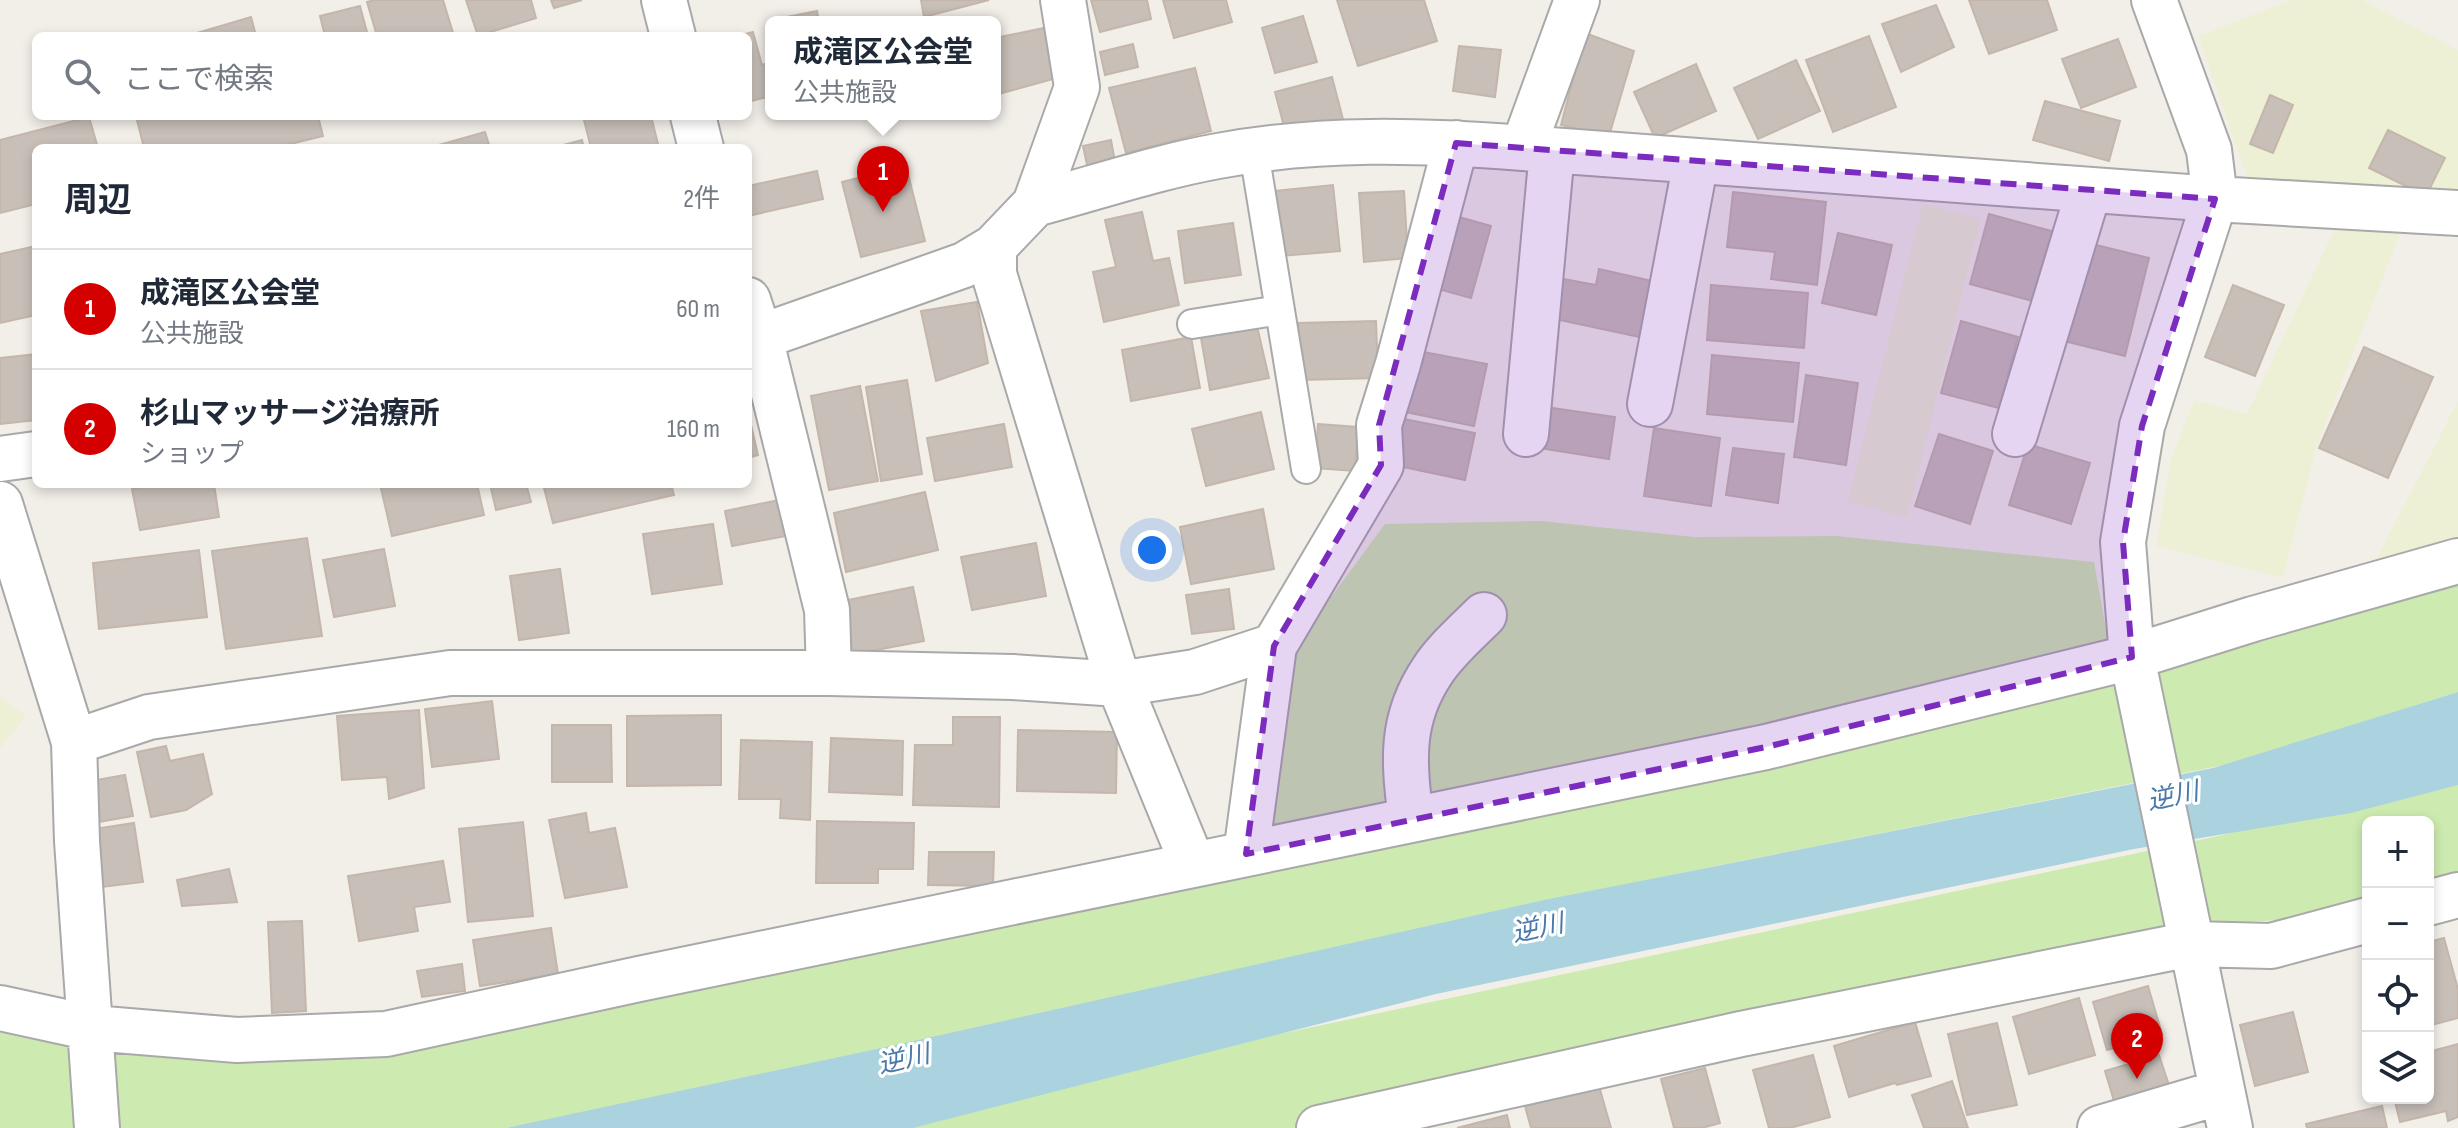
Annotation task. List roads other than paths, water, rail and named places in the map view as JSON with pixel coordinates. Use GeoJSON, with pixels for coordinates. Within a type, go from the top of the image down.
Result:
{"type":"FeatureCollection","features":[{"type":"Feature","properties":{"kind":"street"},"geometry":{"type":"LineString","coordinates":[[664,0],[672,32]]}},
{"type":"Feature","properties":{"kind":"street"},"geometry":{"type":"LineString","coordinates":[[829,673],[827,610],[754,318],[964,265],[994,247],[1035,204],[1077,87],[1063,0]]}},
{"type":"Feature","properties":{"kind":"street"},"geometry":{"type":"LineString","coordinates":[[1526,434],[1538,150],[1577,0]]}},
{"type":"Feature","properties":{"kind":"street"},"geometry":{"type":"LineString","coordinates":[[2100,1128],[2225,1110],[2132,657],[2123,542],[2142,426],[2215,199],[2209,150],[2154,0]]}},
{"type":"Feature","properties":{"kind":"street"},"geometry":{"type":"LineString","coordinates":[[694,120],[700,144]]}},
{"type":"Feature","properties":{"kind":"street"},"geometry":{"type":"LineString","coordinates":[[1035,204],[1218,156],[1322,143],[1456,143],[2215,199],[2458,213]]}},
{"type":"Feature","properties":{"kind":"street"},"geometry":{"type":"LineString","coordinates":[[1246,854],[1274,646],[1381,465],[1379,425],[1456,143]]}},
{"type":"Feature","properties":{"kind":"street"},"geometry":{"type":"LineString","coordinates":[[1650,404],[1696,161]]}},
{"type":"Feature","properties":{"kind":"street"},"geometry":{"type":"LineString","coordinates":[[2015,434],[2089,190]]}},
{"type":"Feature","properties":{"kind":"street"},"geometry":{"type":"LineString","coordinates":[[994,247],[994,274],[1119,684],[1193,865]]}},
{"type":"Feature","properties":{"kind":"street"},"geometry":{"type":"LineString","coordinates":[[0,459],[32,455]]}},
{"type":"Feature","properties":{"kind":"street"},"geometry":{"type":"LineString","coordinates":[[0,504],[74,742],[77,841],[97,1128]]}},
{"type":"Feature","properties":{"kind":"street"},"geometry":{"type":"LineString","coordinates":[[0,1008],[92,1028],[237,1040],[386,1034],[1766,747],[2132,657],[2458,561]]}},
{"type":"Feature","properties":{"kind":"street"},"geometry":{"type":"LineString","coordinates":[[1411,820],[1405,764],[1411,710],[1433,668],[1484,615]]}},
{"type":"Feature","properties":{"kind":"street"},"geometry":{"type":"LineString","coordinates":[[74,742],[149,717],[450,673],[829,673],[1013,677],[1119,684],[1195,672],[1274,646]]}},
{"type":"Feature","properties":{"kind":"street"},"geometry":{"type":"LineString","coordinates":[[2434,901],[2458,895]]}},
{"type":"Feature","properties":{"kind":"street"},"geometry":{"type":"LineString","coordinates":[[1343,1126],[1741,1034],[2191,944],[2271,946],[2362,922]]}},
{"type":"Feature","properties":{"kind":"lane"},"geometry":{"type":"LineString","coordinates":[[1254,152],[1306,469]]}},
{"type":"Feature","properties":{"kind":"lane"},"geometry":{"type":"LineString","coordinates":[[1192,324],[1280,310]]}},
{"type":"Feature","properties":{"kind":"water","name":"逆川"},"geometry":{"type":"Polygon","coordinates":[[[2458,692],[2458,785],[2351,813],[2134,849],[1436,994],[913,1128],[506,1128],[914,1041],[1544,900],[2213,768],[2458,692]]]}},
{"type":"Feature","properties":{"kind":"place","name":"成滝区公会堂"},"geometry":{"type":"Point","coordinates":[883,212]}},
{"type":"Feature","properties":{"kind":"place","name":"杉山マッサージ治療所"},"geometry":{"type":"Point","coordinates":[2137,1079]}}]}
